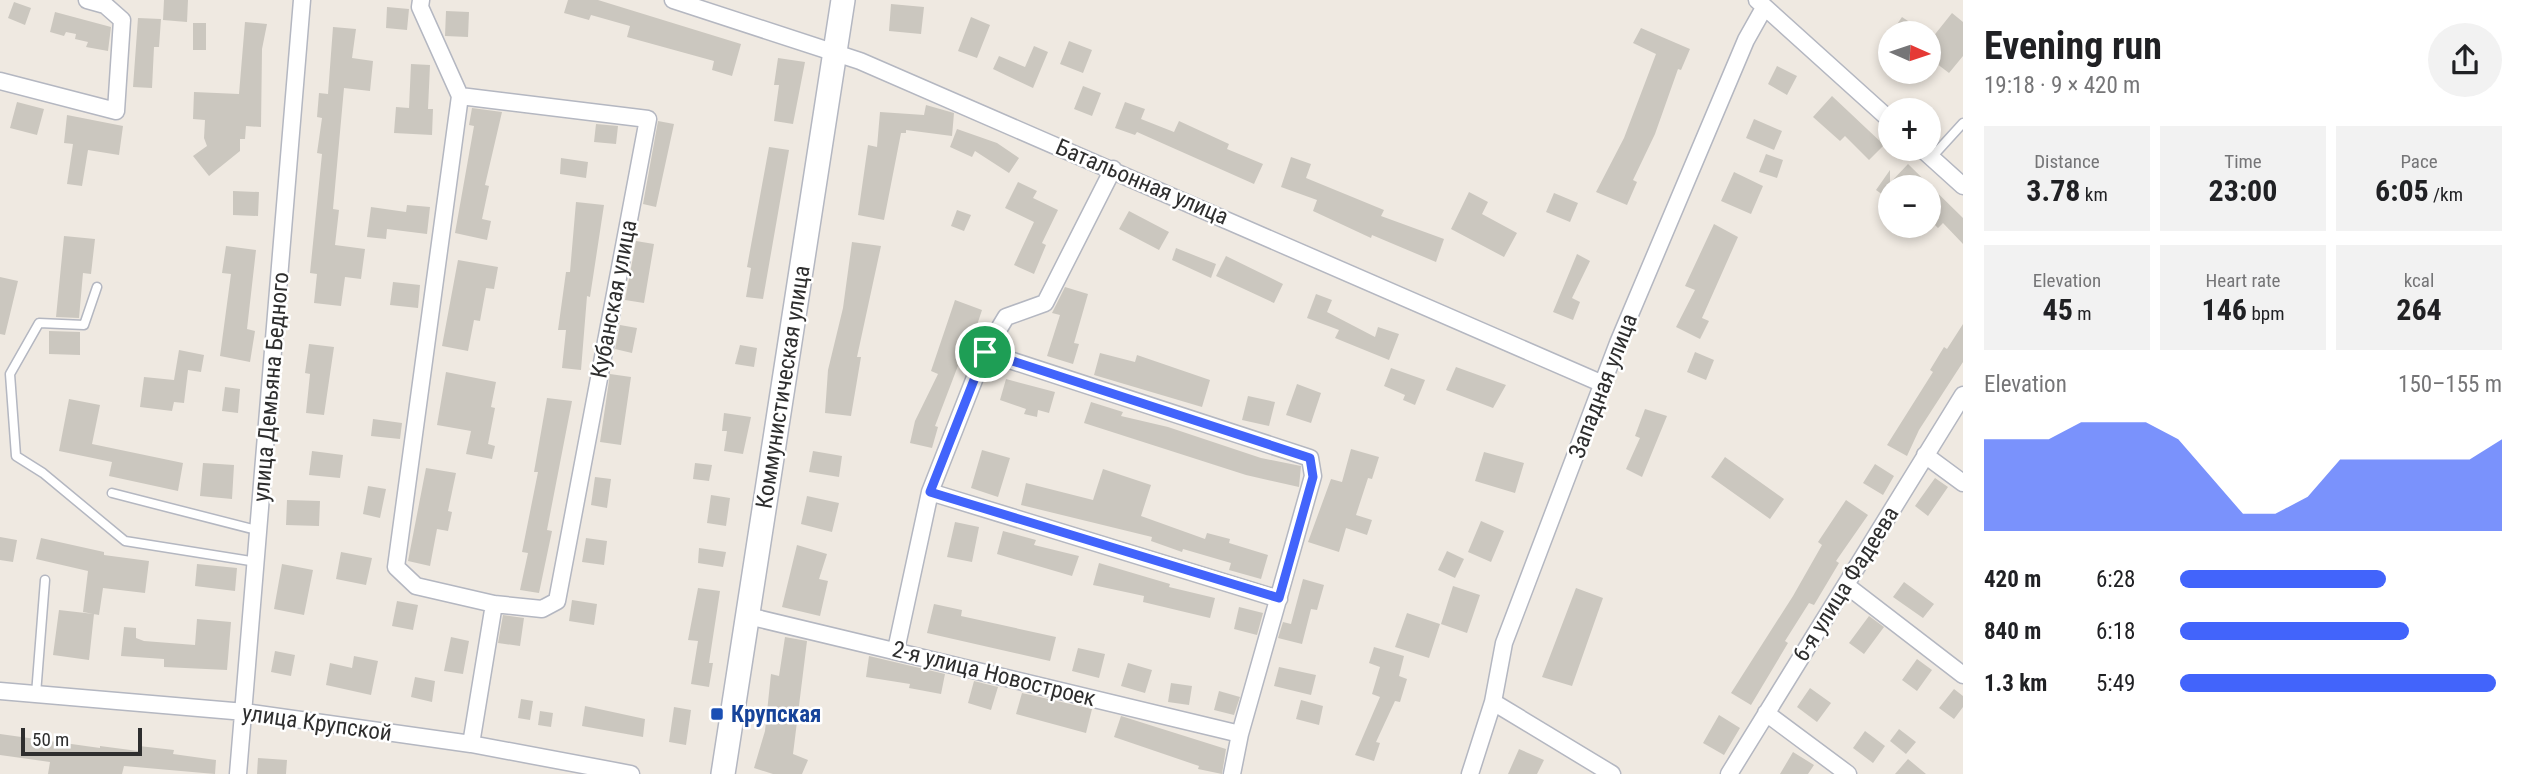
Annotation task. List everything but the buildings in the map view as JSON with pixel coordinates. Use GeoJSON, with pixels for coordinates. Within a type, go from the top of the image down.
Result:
{"type":"FeatureCollection","features":[{"type":"Feature","properties":{"kind":"main road","name":"Коммунистическая улица"},"geometry":{"type":"LineString","coordinates":[[723,774],[842,0]]}},
{"type":"Feature","properties":{"kind":"street"},"geometry":{"type":"LineString","coordinates":[[0,81],[116,111],[122,20],[105,2],[87,0]]}},
{"type":"Feature","properties":{"kind":"street","name":"улица Демьяна Бедного"},"geometry":{"type":"LineString","coordinates":[[238,774],[302,0]]}},
{"type":"Feature","properties":{"kind":"street"},"geometry":{"type":"LineString","coordinates":[[421,0],[420,7],[460,96]]}},
{"type":"Feature","properties":{"kind":"street","name":"Батальонная улица"},"geometry":{"type":"LineString","coordinates":[[673,0],[834,52],[1113,169],[1603,384]]}},
{"type":"Feature","properties":{"kind":"street"},"geometry":{"type":"LineString","coordinates":[[1760,4],[1878,109]]}},
{"type":"Feature","properties":{"kind":"street","name":"Западная улица"},"geometry":{"type":"LineString","coordinates":[[1470,774],[1493,702],[1504,643],[1603,384],[1760,4]]}},
{"type":"Feature","properties":{"kind":"street","name":"Кубанская улица"},"geometry":{"type":"LineString","coordinates":[[460,96],[648,119],[557,601],[542,609],[494,604],[416,586],[396,567],[460,96]]}},
{"type":"Feature","properties":{"kind":"street"},"geometry":{"type":"LineString","coordinates":[[1936,161],[1963,186]]}},
{"type":"Feature","properties":{"kind":"street"},"geometry":{"type":"LineString","coordinates":[[896,650],[930,492],[985,352],[1006,317],[1045,303],[1113,169]]}},
{"type":"Feature","properties":{"kind":"street"},"geometry":{"type":"LineString","coordinates":[[985,352],[1310,458],[1313,477],[1240,734],[1232,774]]}},
{"type":"Feature","properties":{"kind":"street","name":"6-я улица Фадеева"},"geometry":{"type":"LineString","coordinates":[[1729,774],[1963,395]]}},
{"type":"Feature","properties":{"kind":"street"},"geometry":{"type":"LineString","coordinates":[[1925,455],[1963,484]]}},
{"type":"Feature","properties":{"kind":"street"},"geometry":{"type":"LineString","coordinates":[[930,492],[1279,598]]}},
{"type":"Feature","properties":{"kind":"street"},"geometry":{"type":"LineString","coordinates":[[1846,585],[1963,676]]}},
{"type":"Feature","properties":{"kind":"street"},"geometry":{"type":"LineString","coordinates":[[471,744],[494,604]]}},
{"type":"Feature","properties":{"kind":"street","name":"2-я улица Новостроек"},"geometry":{"type":"LineString","coordinates":[[748,616],[1240,734]]}},
{"type":"Feature","properties":{"kind":"street","name":"улица Крупской"},"geometry":{"type":"LineString","coordinates":[[0,691],[245,712],[471,744],[631,774]]}},
{"type":"Feature","properties":{"kind":"street"},"geometry":{"type":"LineString","coordinates":[[1493,702],[1612,774]]}},
{"type":"Feature","properties":{"kind":"street"},"geometry":{"type":"LineString","coordinates":[[1766,713],[1848,774]]}},
{"type":"Feature","properties":{"kind":"lane"},"geometry":{"type":"LineString","coordinates":[[1941,141],[1963,123]]}},
{"type":"Feature","properties":{"kind":"lane"},"geometry":{"type":"LineString","coordinates":[[97,287],[84,325],[39,323],[10,374],[16,456],[43,472],[125,541],[257,562]]}},
{"type":"Feature","properties":{"kind":"lane"},"geometry":{"type":"LineString","coordinates":[[112,494],[260,531]]}},
{"type":"Feature","properties":{"kind":"lane"},"geometry":{"type":"LineString","coordinates":[[36,694],[45,580]]}},
{"type":"Feature","properties":{"kind":"place","name":"Крупская"},"geometry":{"type":"Point","coordinates":[717,714]}},
{"type":"Feature","properties":{"kind":"route"},"geometry":{"type":"LineString","coordinates":[[985,352],[1310,458],[1313,477],[1279,598],[930,492],[985,352]]}}]}
